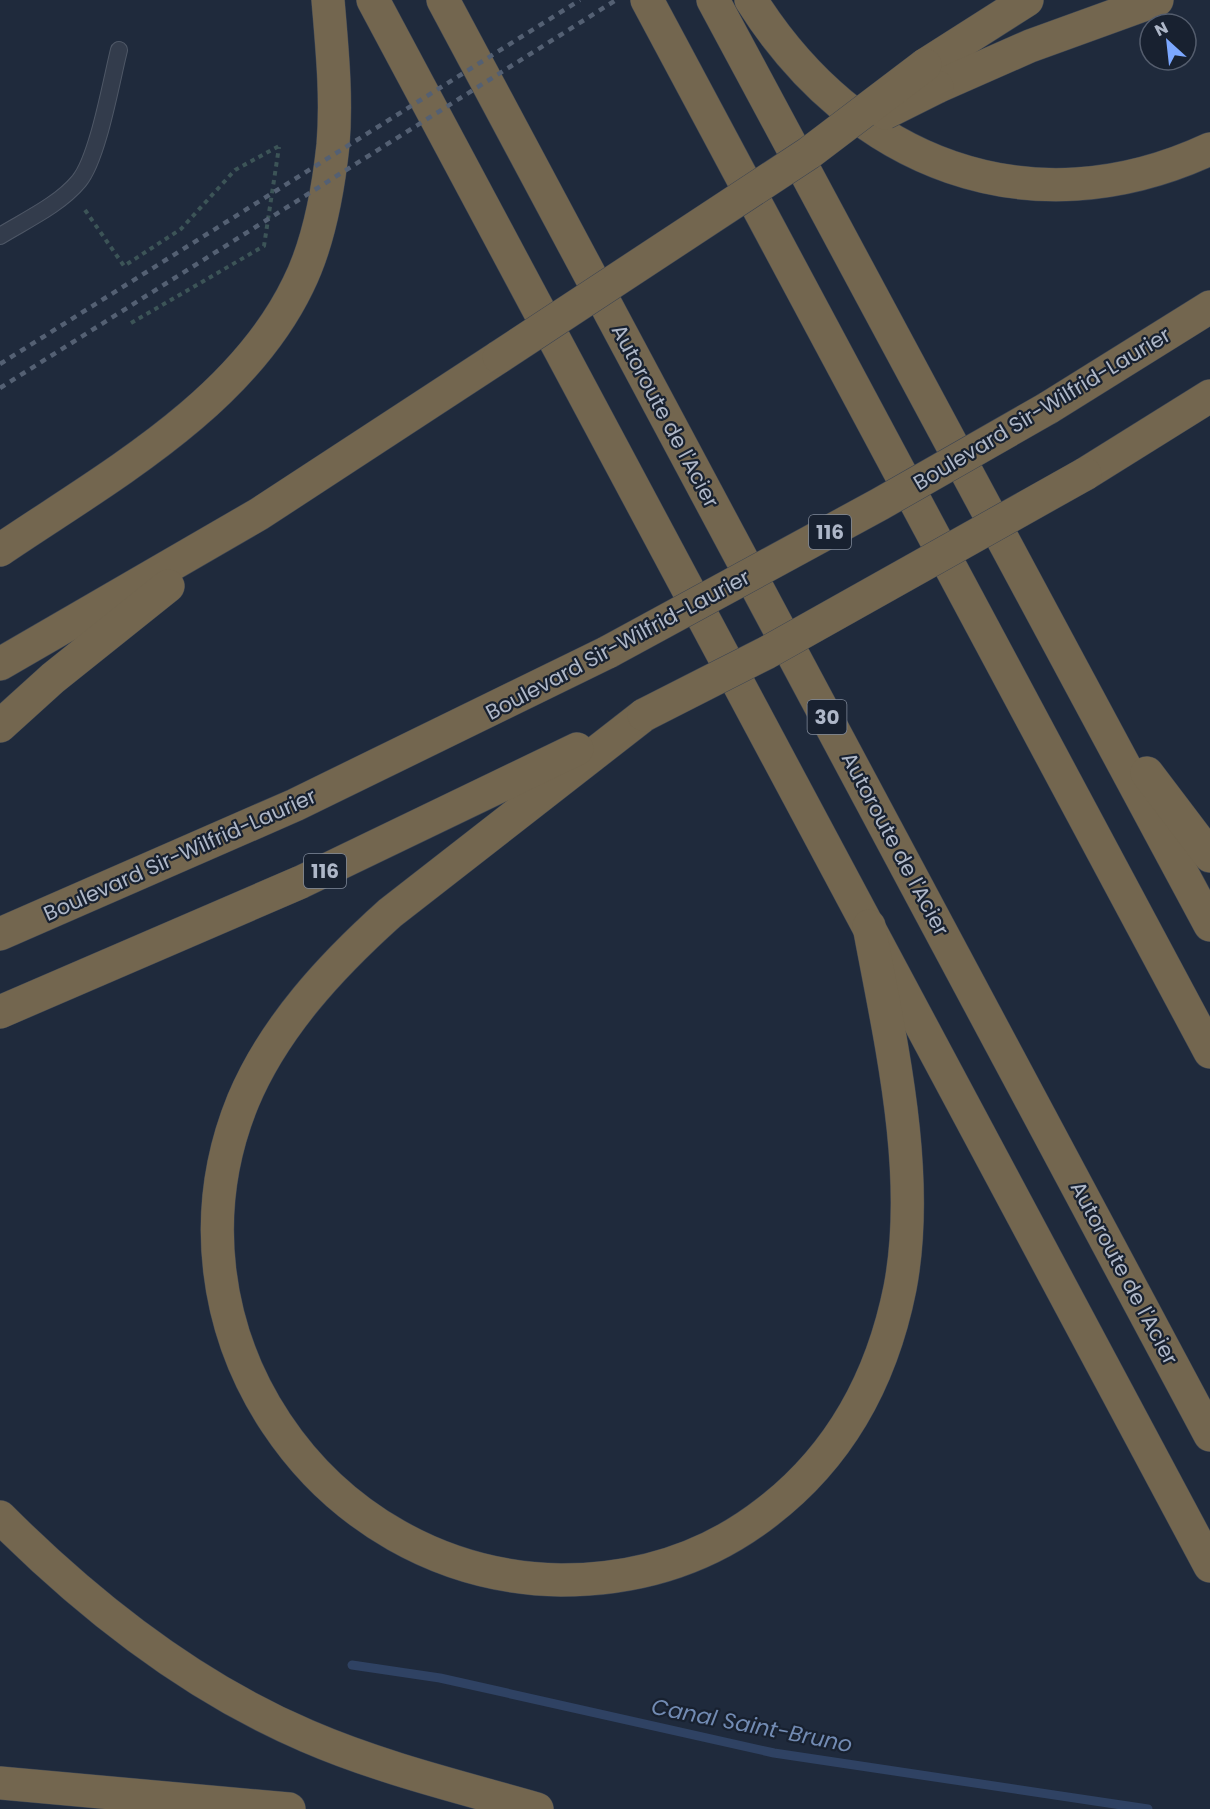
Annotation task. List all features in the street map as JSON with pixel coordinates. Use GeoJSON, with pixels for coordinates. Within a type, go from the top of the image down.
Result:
{"type":"FeatureCollection","features":[{"type":"Feature","properties":{"kind":"highway"},"geometry":{"type":"LineString","coordinates":[[0,550],[133,459],[201,407],[259,347],[281,316],[299,285],[321,220],[333,145],[334,88],[328,0]]}},
{"type":"Feature","properties":{"kind":"highway"},"geometry":{"type":"LineString","coordinates":[[373,0],[1210,1566]]}},
{"type":"Feature","properties":{"kind":"highway","name":"Autoroute de l'Acier"},"geometry":{"type":"LineString","coordinates":[[443,0],[1210,1435]]}},
{"type":"Feature","properties":{"kind":"highway"},"geometry":{"type":"LineString","coordinates":[[647,0],[1210,1052]]}},
{"type":"Feature","properties":{"kind":"highway"},"geometry":{"type":"LineString","coordinates":[[713,0],[1210,925]]}},
{"type":"Feature","properties":{"kind":"highway"},"geometry":{"type":"LineString","coordinates":[[750,0],[797,63],[843,108],[893,143],[939,164],[1000,180],[1061,185],[1123,178],[1210,149]]}},
{"type":"Feature","properties":{"kind":"highway"},"geometry":{"type":"LineString","coordinates":[[0,664],[259,514],[809,153],[931,76],[1027,0]]}},
{"type":"Feature","properties":{"kind":"highway"},"geometry":{"type":"LineString","coordinates":[[931,76],[1030,46],[1157,0]]}},
{"type":"Feature","properties":{"kind":"highway","name":"Boulevard Sir-Wilfrid-Laurier"},"geometry":{"type":"LineString","coordinates":[[0,934],[295,805],[608,652],[839,527],[1048,408],[1210,307]]}},
{"type":"Feature","properties":{"kind":"highway","name":"116"},"geometry":{"type":"LineString","coordinates":[[0,1012],[301,882],[490,793],[644,715],[776,647],[1084,474],[1210,396]]}},
{"type":"Feature","properties":{"kind":"highway"},"geometry":{"type":"LineString","coordinates":[[1150,434],[1210,413]]}},
{"type":"Feature","properties":{"kind":"highway"},"geometry":{"type":"LineString","coordinates":[[0,726],[53,678],[259,514]]}},
{"type":"Feature","properties":{"kind":"highway"},"geometry":{"type":"LineString","coordinates":[[1086,693],[1210,855]]}},
{"type":"Feature","properties":{"kind":"highway"},"geometry":{"type":"LineString","coordinates":[[644,715],[390,913],[360,940],[312,993],[273,1044],[243,1101],[232,1132],[220,1190],[218,1249],[225,1303],[240,1354],[261,1400],[289,1444],[323,1481],[385,1531],[430,1554],[504,1574],[579,1580],[629,1575],[704,1551],[754,1522],[806,1479],[833,1447],[850,1422],[874,1375],[889,1335],[904,1257],[906,1197],[901,1114],[869,926]]}},
{"type":"Feature","properties":{"kind":"highway"},"geometry":{"type":"LineString","coordinates":[[0,1517],[33,1550],[108,1615],[195,1678],[236,1702],[306,1736],[347,1752],[413,1774],[537,1809]]}},
{"type":"Feature","properties":{"kind":"highway"},"geometry":{"type":"LineString","coordinates":[[0,1784],[290,1809]]}},
{"type":"Feature","properties":{"kind":"lane"},"geometry":{"type":"LineString","coordinates":[[0,236],[60,197],[80,180],[86,170],[119,50]]}},
{"type":"Feature","properties":{"kind":"path"},"geometry":{"type":"LineString","coordinates":[[60,197],[87,212],[123,266],[181,229],[235,170],[279,146],[264,246],[131,323]]}},
{"type":"Feature","properties":{"kind":"waterway","name":"Canal Saint-Bruno"},"geometry":{"type":"LineString","coordinates":[[352,1665],[440,1678],[774,1753],[1148,1809]]}},
{"type":"Feature","properties":{"kind":"railway"},"geometry":{"type":"LineString","coordinates":[[0,364],[580,0]]}},
{"type":"Feature","properties":{"kind":"railway"},"geometry":{"type":"LineString","coordinates":[[0,388],[616,0]]}}]}
